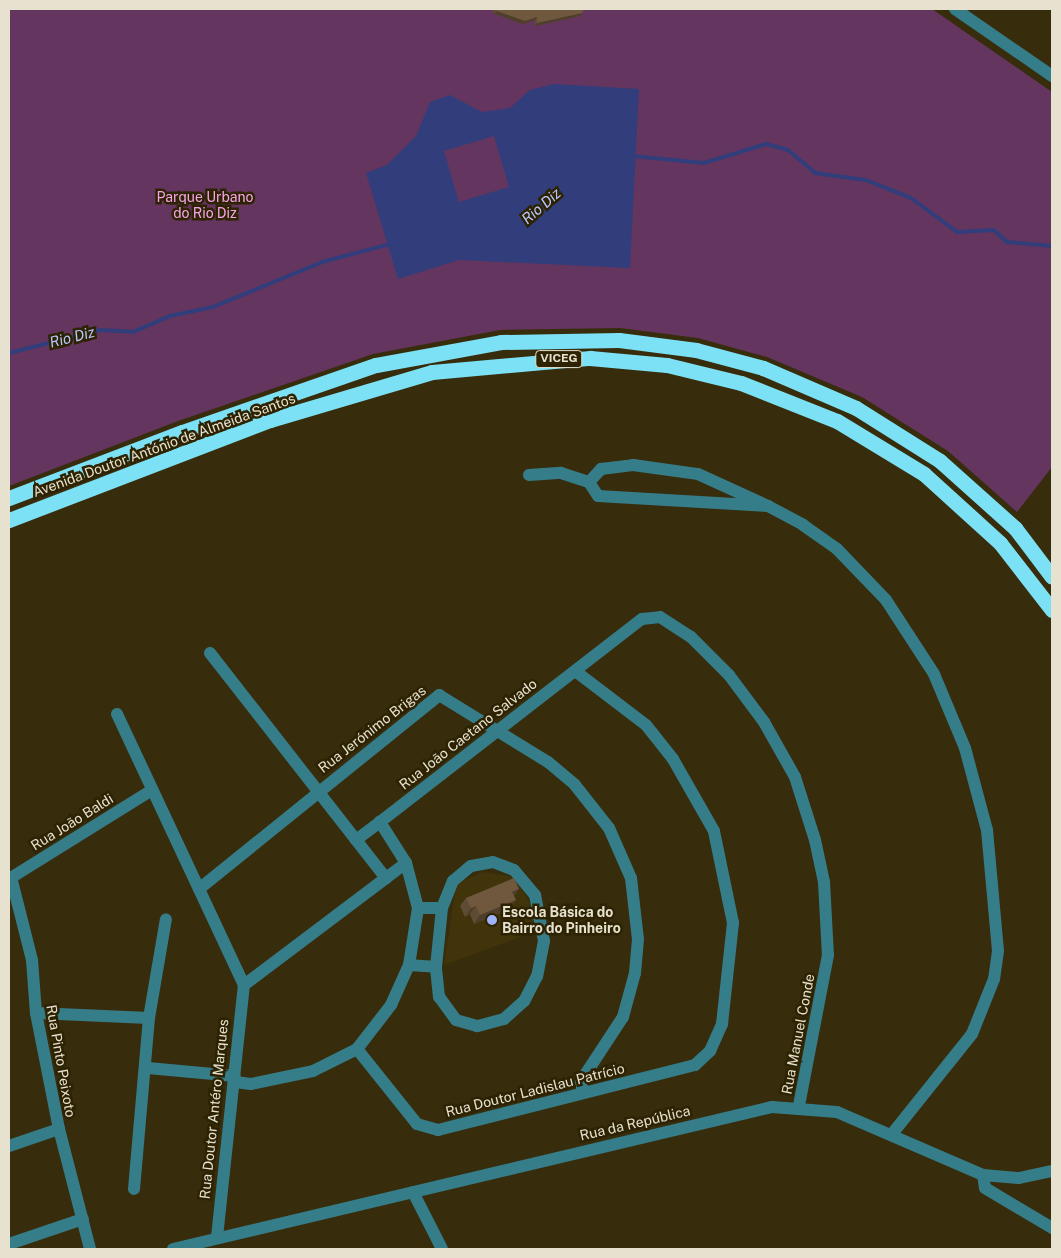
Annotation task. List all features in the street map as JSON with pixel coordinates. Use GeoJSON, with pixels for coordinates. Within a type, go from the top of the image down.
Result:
{"type":"FeatureCollection","features":[{"type":"Feature","properties":{"kind":"highway","name":"Avenida Doutor António de Almeida Santos"},"geometry":{"type":"LineString","coordinates":[[9,498],[182,432],[376,365],[501,342],[619,340],[696,350],[763,368],[856,408],[940,461],[1015,528],[1052,577]]}},
{"type":"Feature","properties":{"kind":"highway","name":"Avenida Doutor António de Almeida Santos"},"geometry":{"type":"LineString","coordinates":[[9,520],[270,420],[432,372],[590,358],[667,365],[732,381],[837,421],[924,474],[1000,543],[1052,610]]}},
{"type":"Feature","properties":{"kind":"street"},"geometry":{"type":"LineString","coordinates":[[955,9],[1052,76]]}},
{"type":"Feature","properties":{"kind":"street"},"geometry":{"type":"LineString","coordinates":[[589,482],[601,469],[633,465],[698,474],[768,506],[837,549],[880,593],[906,628],[934,674],[965,748],[987,830],[998,921],[994,979],[972,1034],[891,1135]]}},
{"type":"Feature","properties":{"kind":"street"},"geometry":{"type":"LineString","coordinates":[[529,475],[561,473],[589,482],[598,496],[768,506]]}},
{"type":"Feature","properties":{"kind":"street","name":"Rua Manuel Conde"},"geometry":{"type":"LineString","coordinates":[[575,670],[642,619],[660,617],[691,637],[730,675],[764,722],[795,777],[824,882],[828,955],[799,1106]]}},
{"type":"Feature","properties":{"kind":"street"},"geometry":{"type":"LineString","coordinates":[[210,653],[386,878]]}},
{"type":"Feature","properties":{"kind":"street","name":"Rua João Caetano Salvado"},"geometry":{"type":"LineString","coordinates":[[356,840],[575,670]]}},
{"type":"Feature","properties":{"kind":"street","name":"Rua Doutor Ladislau Patrício"},"geometry":{"type":"LineString","coordinates":[[357,1049],[417,1124],[426,1129],[438,1130],[695,1065],[710,1051],[722,1024],[729,978],[733,923],[714,831],[673,759],[646,725],[575,670]]}},
{"type":"Feature","properties":{"kind":"street","name":"Rua Jerónimo Brigas"},"geometry":{"type":"LineString","coordinates":[[317,792],[440,695],[496,732]]}},
{"type":"Feature","properties":{"kind":"street"},"geometry":{"type":"LineString","coordinates":[[117,714],[244,985],[406,863]]}},
{"type":"Feature","properties":{"kind":"street"},"geometry":{"type":"LineString","coordinates":[[496,732],[548,762],[575,785],[609,828],[631,878],[638,939],[635,973],[623,1017],[581,1081],[583,1093]]}},
{"type":"Feature","properties":{"kind":"street","name":"Rua João Baldi"},"geometry":{"type":"LineString","coordinates":[[10,878],[152,790]]}},
{"type":"Feature","properties":{"kind":"street"},"geometry":{"type":"LineString","coordinates":[[199,889],[317,792]]}},
{"type":"Feature","properties":{"kind":"street"},"geometry":{"type":"LineString","coordinates":[[148,1068],[235,1079],[251,1084],[313,1071],[357,1049],[391,1005],[409,965],[418,908],[406,863],[380,822]]}},
{"type":"Feature","properties":{"kind":"street"},"geometry":{"type":"LineString","coordinates":[[493,862],[514,870],[536,895],[544,940],[537,976],[524,1001],[504,1019],[477,1026],[456,1020],[439,997],[436,967],[442,908],[452,881],[471,866],[493,862]]}},
{"type":"Feature","properties":{"kind":"street","name":"Rua Pinto Peixoto"},"geometry":{"type":"LineString","coordinates":[[10,878],[32,960],[36,1012],[59,1130],[90,1249]]}},
{"type":"Feature","properties":{"kind":"street"},"geometry":{"type":"LineString","coordinates":[[418,908],[442,908]]}},
{"type":"Feature","properties":{"kind":"street"},"geometry":{"type":"LineString","coordinates":[[134,1189],[148,1068],[149,1018],[166,919]]}},
{"type":"Feature","properties":{"kind":"street"},"geometry":{"type":"LineString","coordinates":[[409,965],[436,967]]}},
{"type":"Feature","properties":{"kind":"street","name":"Rua Doutor Antéro Marques"},"geometry":{"type":"LineString","coordinates":[[217,1237],[244,985]]}},
{"type":"Feature","properties":{"kind":"street"},"geometry":{"type":"LineString","coordinates":[[36,1012],[149,1018]]}},
{"type":"Feature","properties":{"kind":"street","name":"Rua da República"},"geometry":{"type":"LineString","coordinates":[[173,1249],[742,1113],[799,1106],[836,1112],[891,1135],[945,1163],[983,1175],[1019,1178],[1052,1171]]}},
{"type":"Feature","properties":{"kind":"street"},"geometry":{"type":"LineString","coordinates":[[9,1146],[59,1130]]}},
{"type":"Feature","properties":{"kind":"street"},"geometry":{"type":"LineString","coordinates":[[983,1175],[984,1188],[1052,1228]]}},
{"type":"Feature","properties":{"kind":"street"},"geometry":{"type":"LineString","coordinates":[[413,1192],[442,1249]]}},
{"type":"Feature","properties":{"kind":"street"},"geometry":{"type":"LineString","coordinates":[[9,1244],[83,1219]]}},
{"type":"Feature","properties":{"kind":"shaded area","name":"Escola Básica do Bairro do Pinheiro"},"geometry":{"type":"Polygon","coordinates":[[[483,872],[509,876],[518,882],[530,903],[537,931],[444,965],[455,891],[460,882],[483,872]]]}},
{"type":"Feature","properties":{"kind":"green space","name":"Parque Urbano do Rio Diz"},"geometry":{"type":"Polygon","coordinates":[[[9,9],[932,9],[1052,92],[1052,467],[1017,512],[948,451],[862,397],[767,357],[698,338],[620,328],[500,330],[373,354],[178,421],[9,486],[9,9]]]}},
{"type":"Feature","properties":{"kind":"water"},"geometry":{"type":"Polygon","coordinates":[[[554,84],[639,89],[630,268],[459,260],[398,279],[366,173],[387,165],[416,136],[430,102],[450,95],[482,112],[510,108],[530,90],[554,84]],[[494,136],[444,151],[459,202],[509,187],[494,136]]]}},
{"type":"Feature","properties":{"kind":"building"},"geometry":{"type":"Polygon","coordinates":[[[495,9],[584,9],[582,13],[537,23],[537,17],[525,21],[495,9]]]}},
{"type":"Feature","properties":{"kind":"building"},"geometry":{"type":"Polygon","coordinates":[[[514,878],[519,889],[512,892],[516,900],[480,915],[476,906],[471,908],[466,898],[514,878]]]}},
{"type":"Feature","properties":{"kind":"waterway","name":"Rio Diz"},"geometry":{"type":"LineString","coordinates":[[633,156],[704,163],[766,144],[788,150],[815,173],[866,180],[911,198],[957,232],[994,230],[1007,242],[1052,246]]}},
{"type":"Feature","properties":{"kind":"waterway","name":"Rio Diz"},"geometry":{"type":"LineString","coordinates":[[9,353],[100,330],[133,332],[170,316],[213,307],[322,262],[390,244]]}},
{"type":"Feature","properties":{"kind":"place","name":"Escola Básica do Bairro do Pinheiro"},"geometry":{"type":"Point","coordinates":[492,920]}}]}
